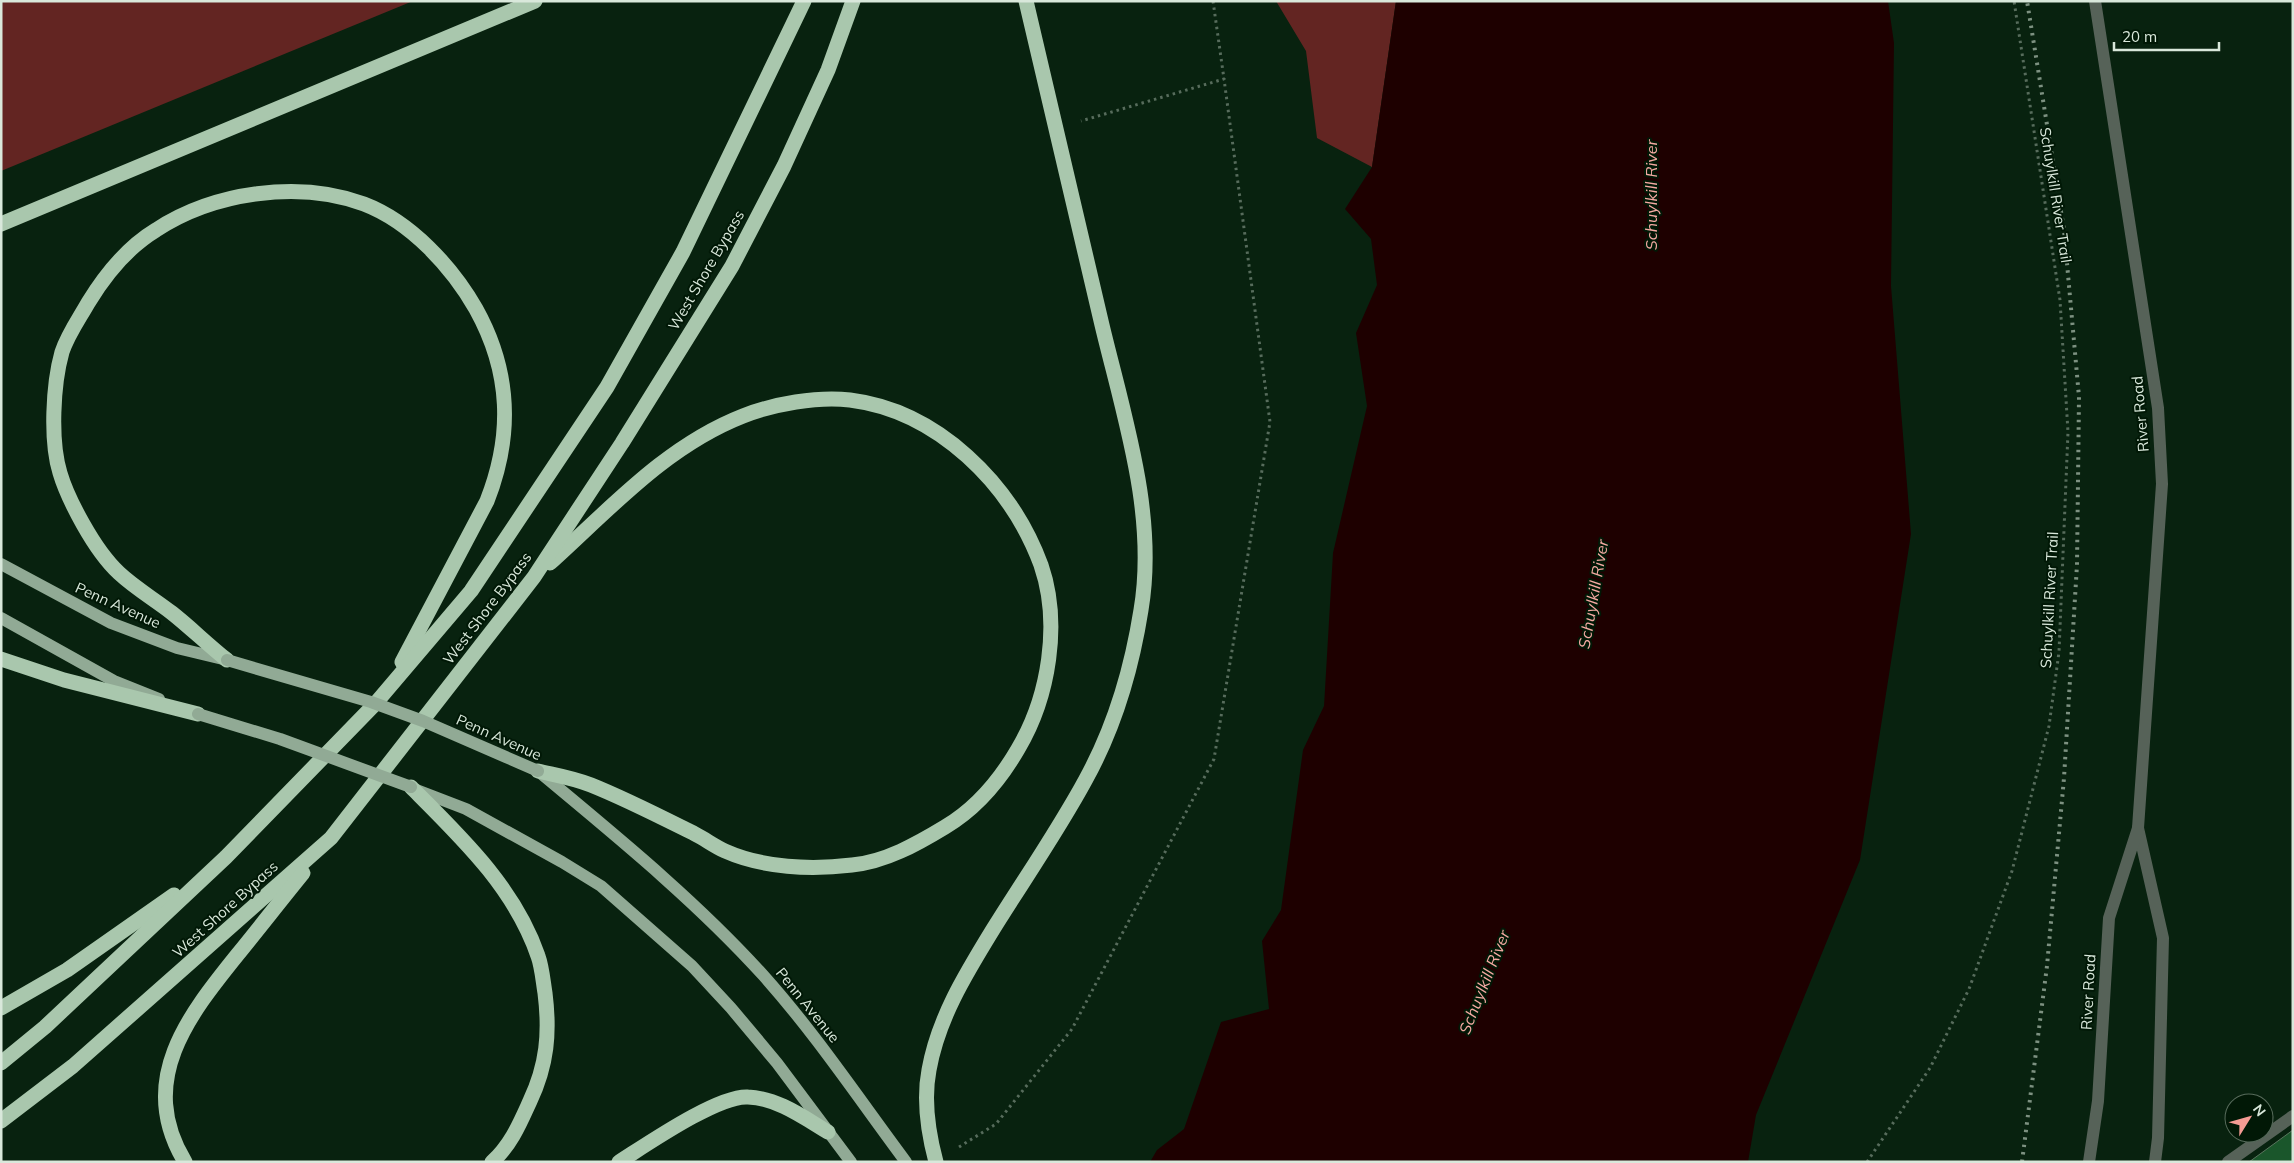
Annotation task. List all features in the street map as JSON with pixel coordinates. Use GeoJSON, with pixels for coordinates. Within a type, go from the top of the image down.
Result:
{"type":"FeatureCollection","features":[{"type":"Feature","properties":{"kind":"highway"},"geometry":{"type":"LineString","coordinates":[[1,224],[535,1]]}},
{"type":"Feature","properties":{"kind":"highway","name":"West Shore Bypass"},"geometry":{"type":"LineString","coordinates":[[1,1063],[45,1027],[226,857],[388,688],[471,591],[607,387],[683,252],[804,1]]}},
{"type":"Feature","properties":{"kind":"highway","name":"West Shore Bypass"},"geometry":{"type":"LineString","coordinates":[[1,1121],[73,1066],[331,838],[534,577],[622,443],[732,266],[784,166],[828,70],[853,1]]}},
{"type":"Feature","properties":{"kind":"highway"},"geometry":{"type":"LineString","coordinates":[[936,1162],[927,1117],[929,1070],[946,1012],[965,974],[1085,782],[1104,744],[1132,652],[1141,609],[1145,550],[1136,470],[1026,1]]}},
{"type":"Feature","properties":{"kind":"highway"},"geometry":{"type":"LineString","coordinates":[[227,660],[171,612],[116,571],[84,526],[59,472],[56,455],[53,412],[62,353],[69,336],[98,287],[139,242],[155,230],[213,204],[263,194],[293,191],[341,198],[366,205],[388,217],[433,250],[446,264],[468,295],[487,329],[500,372],[504,399],[505,438],[495,480],[487,502],[388,688]]}},
{"type":"Feature","properties":{"kind":"highway"},"geometry":{"type":"LineString","coordinates":[[534,577],[649,472],[686,444],[759,410],[831,398],[853,400],[905,416],[942,436],[972,459],[1001,494],[1030,542],[1041,566],[1046,588],[1050,629],[1047,666],[1036,714],[1029,731],[1000,779],[973,806],[945,827],[907,848],[855,865],[801,867],[750,859],[726,851],[589,784],[538,771]]}},
{"type":"Feature","properties":{"kind":"highway"},"geometry":{"type":"LineString","coordinates":[[1,659],[64,680],[198,714]]}},
{"type":"Feature","properties":{"kind":"highway"},"geometry":{"type":"LineString","coordinates":[[411,788],[478,857],[514,903],[530,934],[539,958],[547,1008],[547,1032],[542,1074],[514,1136],[492,1162]]}},
{"type":"Feature","properties":{"kind":"highway"},"geometry":{"type":"LineString","coordinates":[[185,1162],[170,1132],[165,1091],[166,1079],[181,1033],[210,989],[331,838]]}},
{"type":"Feature","properties":{"kind":"highway"},"geometry":{"type":"LineString","coordinates":[[1,1008],[33,992],[75,965],[226,857]]}},
{"type":"Feature","properties":{"kind":"highway"},"geometry":{"type":"LineString","coordinates":[[619,1162],[713,1106],[746,1096],[773,1101],[828,1132]]}},
{"type":"Feature","properties":{"kind":"main road","name":"Penn Avenue"},"geometry":{"type":"LineString","coordinates":[[1,564],[111,623],[177,648],[227,660],[370,702],[414,718],[538,771],[682,894],[757,969],[799,1017],[906,1162]]}},
{"type":"Feature","properties":{"kind":"main road"},"geometry":{"type":"LineString","coordinates":[[1,618],[114,681],[198,714],[280,739],[466,809],[562,862],[601,886],[692,966],[731,1008],[771,1056],[851,1162]]}},
{"type":"Feature","properties":{"kind":"street","name":"River Road"},"geometry":{"type":"LineString","coordinates":[[2088,1162],[2098,1101],[2108,918],[2138,828],[2162,484],[2158,408],[2095,1]]}},
{"type":"Feature","properties":{"kind":"street","name":"River Road"},"geometry":{"type":"LineString","coordinates":[[2138,828],[2164,938],[2158,1138],[2155,1162]]}},
{"type":"Feature","properties":{"kind":"street"},"geometry":{"type":"LineString","coordinates":[[2228,1162],[2293,1116]]}},
{"type":"Feature","properties":{"kind":"path"},"geometry":{"type":"LineString","coordinates":[[951,1152],[996,1124],[1072,1029],[1214,759],[1270,422],[1213,1]]}},
{"type":"Feature","properties":{"kind":"path","name":"Schuylkill River Trail"},"geometry":{"type":"LineString","coordinates":[[1867,1162],[1930,1068],[1969,989],[2012,871],[2049,726],[2059,652],[2068,432],[2060,300],[2014,1]]}},
{"type":"Feature","properties":{"kind":"path"},"geometry":{"type":"LineString","coordinates":[[1056,128],[1224,79]]}},
{"type":"Feature","properties":{"kind":"shaded area"},"geometry":{"type":"Polygon","coordinates":[[[1,1],[413,1],[1,171],[1,1]]]}},
{"type":"Feature","properties":{"kind":"shaded area"},"geometry":{"type":"Polygon","coordinates":[[[1276,1],[1396,1],[1372,167],[1317,138],[1306,51],[1276,1]]]}},
{"type":"Feature","properties":{"kind":"water","name":"Schuylkill River"},"geometry":{"type":"Polygon","coordinates":[[[1396,1],[1888,1],[1894,43],[1891,286],[1911,534],[1860,860],[1756,1115],[1748,1162],[1150,1162],[1157,1150],[1184,1129],[1221,1022],[1269,1009],[1262,941],[1281,910],[1303,750],[1324,706],[1333,553],[1367,406],[1356,333],[1377,285],[1371,239],[1345,209],[1372,167],[1396,1]]]}},
{"type":"Feature","properties":{"kind":"building"},"geometry":{"type":"Polygon","coordinates":[[[2293,1130],[2293,1162],[2249,1162],[2293,1130]]]}},
{"type":"Feature","properties":{"kind":"railway"},"geometry":{"type":"LineString","coordinates":[[2022,1162],[2047,966],[2064,778],[2077,565],[2079,397],[2064,230],[2027,1]]}}]}
